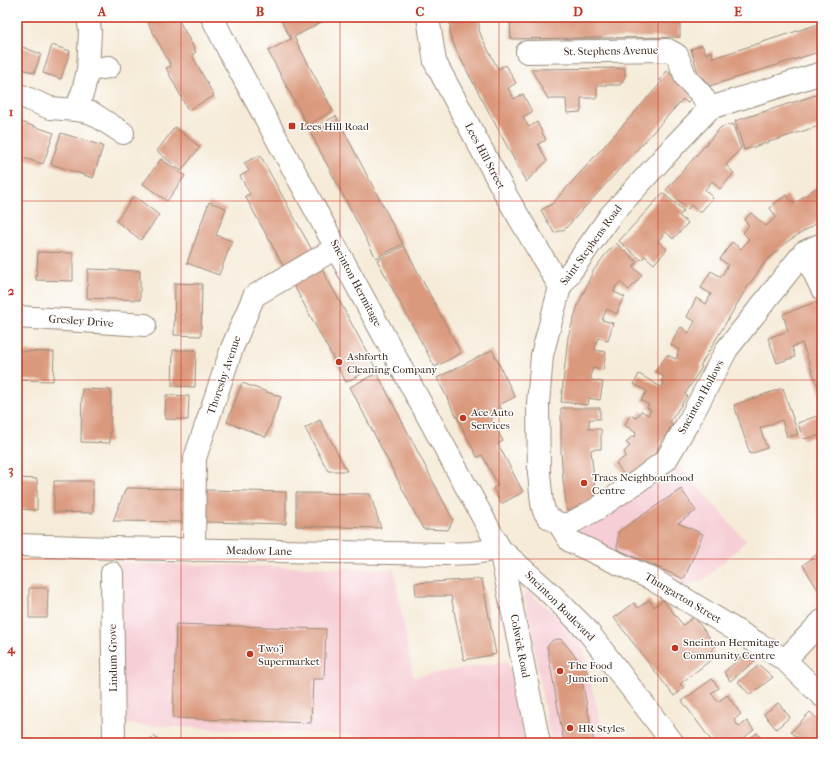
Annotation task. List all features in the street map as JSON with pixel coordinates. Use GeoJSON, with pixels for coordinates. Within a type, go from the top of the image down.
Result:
{"type":"FeatureCollection","features":[{"type":"Feature","properties":{"kind":"street"},"geometry":{"type":"LineString","coordinates":[[76,110],[83,91],[99,68],[88,17]]}},
{"type":"Feature","properties":{"kind":"street","name":"Sneinton Hermitage"},"geometry":{"type":"LineString","coordinates":[[212,17],[229,51],[500,549]]}},
{"type":"Feature","properties":{"kind":"street","name":"Lees Hill Street"},"geometry":{"type":"LineString","coordinates":[[428,17],[435,62],[506,197],[560,287]]}},
{"type":"Feature","properties":{"kind":"street","name":"St. Stephens Avenue"},"geometry":{"type":"LineString","coordinates":[[527,52],[668,50],[677,55],[686,78],[701,94],[710,108]]}},
{"type":"Feature","properties":{"kind":"street","name":"Saint Stephens Road"},"geometry":{"type":"LineString","coordinates":[[559,524],[548,517],[544,511],[542,503],[539,474],[538,404],[542,355],[560,287],[610,216],[710,108],[822,73]]}},
{"type":"Feature","properties":{"kind":"street"},"geometry":{"type":"LineString","coordinates":[[17,94],[50,108],[92,113],[124,133]]}},
{"type":"Feature","properties":{"kind":"street","name":"Thoresby Avenue"},"geometry":{"type":"LineString","coordinates":[[194,550],[195,458],[232,348],[254,296],[336,248]]}},
{"type":"Feature","properties":{"kind":"street"},"geometry":{"type":"LineString","coordinates":[[813,248],[822,289]]}},
{"type":"Feature","properties":{"kind":"street","name":"Sneinton Hollows"},"geometry":{"type":"LineString","coordinates":[[559,524],[571,523],[595,510],[637,482],[666,460],[690,419],[727,349],[813,248]]}},
{"type":"Feature","properties":{"kind":"street","name":"Gresley Drive"},"geometry":{"type":"LineString","coordinates":[[17,317],[145,325]]}},
{"type":"Feature","properties":{"kind":"street","name":"Thurgarton Street"},"geometry":{"type":"LineString","coordinates":[[559,524],[570,541],[652,579],[784,660],[822,696]]}},
{"type":"Feature","properties":{"kind":"street","name":"Meadow Lane"},"geometry":{"type":"LineString","coordinates":[[17,545],[194,550],[446,554],[472,553],[500,549]]}},
{"type":"Feature","properties":{"kind":"street","name":"Colwick Road"},"geometry":{"type":"LineString","coordinates":[[500,549],[539,743]]}},
{"type":"Feature","properties":{"kind":"street","name":"Sneinton Boulevard"},"geometry":{"type":"LineString","coordinates":[[500,549],[553,596],[586,629],[673,743]]}},
{"type":"Feature","properties":{"kind":"street","name":"Lindum Grove"},"geometry":{"type":"LineString","coordinates":[[112,573],[114,743]]}},
{"type":"Feature","properties":{"kind":"street"},"geometry":{"type":"LineString","coordinates":[[784,660],[822,621]]}},
{"type":"Feature","properties":{"kind":"shaded area"},"geometry":{"type":"Polygon","coordinates":[[[677,464],[746,541],[705,579],[680,588],[575,532],[677,464]]]}},
{"type":"Feature","properties":{"kind":"shaded area"},"geometry":{"type":"Polygon","coordinates":[[[121,563],[394,569],[413,677],[508,661],[525,743],[379,743],[378,736],[120,724],[121,563]]]}},
{"type":"Feature","properties":{"kind":"shaded area"},"geometry":{"type":"Polygon","coordinates":[[[528,592],[581,636],[588,672],[606,743],[551,743],[524,595],[528,592]]]}},
{"type":"Feature","properties":{"kind":"building"},"geometry":{"type":"Polygon","coordinates":[[[159,17],[177,17],[196,52],[192,55],[214,96],[188,110],[166,68],[171,66],[148,23],[159,17]]]}},
{"type":"Feature","properties":{"kind":"building"},"geometry":{"type":"Polygon","coordinates":[[[279,17],[321,17],[323,21],[294,37],[333,111],[307,125],[268,51],[291,39],[279,17]]]}},
{"type":"Feature","properties":{"kind":"building"},"geometry":{"type":"Polygon","coordinates":[[[450,17],[479,17],[479,30],[498,69],[506,65],[516,83],[508,88],[514,99],[523,94],[532,112],[523,117],[529,127],[537,122],[546,140],[538,144],[547,161],[526,182],[457,52],[450,35],[450,17]]]}},
{"type":"Feature","properties":{"kind":"building"},"geometry":{"type":"Polygon","coordinates":[[[510,17],[680,17],[680,37],[511,39],[510,17]]]}},
{"type":"Feature","properties":{"kind":"building"},"geometry":{"type":"Polygon","coordinates":[[[822,23],[822,51],[710,86],[698,73],[691,49],[702,45],[706,54],[712,51],[713,58],[822,23]]]}},
{"type":"Feature","properties":{"kind":"building"},"geometry":{"type":"Polygon","coordinates":[[[17,45],[41,54],[34,73],[17,67],[17,45]]]}},
{"type":"Feature","properties":{"kind":"building"},"geometry":{"type":"Polygon","coordinates":[[[52,45],[70,51],[61,79],[43,73],[52,45]]]}},
{"type":"Feature","properties":{"kind":"building"},"geometry":{"type":"Polygon","coordinates":[[[625,68],[625,77],[620,85],[597,85],[597,98],[581,98],[581,112],[567,113],[566,99],[548,99],[531,69],[625,68]]]}},
{"type":"Feature","properties":{"kind":"building"},"geometry":{"type":"Polygon","coordinates":[[[667,71],[695,95],[687,103],[683,99],[565,229],[554,233],[541,210],[552,204],[662,82],[660,80],[667,71]]]}},
{"type":"Feature","properties":{"kind":"building"},"geometry":{"type":"Polygon","coordinates":[[[822,93],[822,125],[744,150],[735,121],[822,93]]]}},
{"type":"Feature","properties":{"kind":"building"},"geometry":{"type":"Polygon","coordinates":[[[336,116],[403,244],[376,258],[309,130],[336,116]]]}},
{"type":"Feature","properties":{"kind":"building"},"geometry":{"type":"Polygon","coordinates":[[[21,122],[54,133],[43,164],[17,156],[17,134],[21,122]]]}},
{"type":"Feature","properties":{"kind":"building"},"geometry":{"type":"Polygon","coordinates":[[[733,124],[741,148],[726,165],[734,173],[720,189],[712,181],[705,190],[713,198],[700,213],[691,205],[688,209],[666,190],[721,127],[733,124]]]}},
{"type":"Feature","properties":{"kind":"building"},"geometry":{"type":"Polygon","coordinates":[[[175,127],[200,147],[181,171],[157,151],[175,127]]]}},
{"type":"Feature","properties":{"kind":"building"},"geometry":{"type":"Polygon","coordinates":[[[61,133],[103,146],[93,178],[51,164],[61,133]]]}},
{"type":"Feature","properties":{"kind":"building"},"geometry":{"type":"Polygon","coordinates":[[[260,155],[313,252],[284,267],[245,196],[250,194],[240,176],[249,171],[244,163],[260,155]]]}},
{"type":"Feature","properties":{"kind":"building"},"geometry":{"type":"Polygon","coordinates":[[[161,159],[185,176],[167,201],[143,184],[161,159]]]}},
{"type":"Feature","properties":{"kind":"building"},"geometry":{"type":"Polygon","coordinates":[[[822,177],[822,219],[788,241],[766,261],[748,286],[700,366],[702,367],[685,394],[687,396],[670,422],[673,424],[657,449],[662,452],[628,481],[616,463],[626,456],[624,452],[630,446],[626,443],[632,436],[635,437],[636,433],[625,425],[630,415],[636,418],[641,411],[648,415],[651,410],[647,408],[649,405],[641,400],[647,391],[634,384],[639,374],[661,387],[664,383],[661,381],[664,377],[655,371],[667,355],[676,359],[679,350],[671,345],[681,327],[689,333],[695,321],[687,317],[696,298],[706,304],[711,294],[701,288],[711,271],[721,277],[728,265],[720,259],[732,242],[741,249],[749,239],[743,233],[749,225],[744,220],[751,213],[766,226],[776,217],[770,208],[778,201],[787,195],[794,204],[821,184],[819,178],[822,177]]]}},
{"type":"Feature","properties":{"kind":"building"},"geometry":{"type":"Polygon","coordinates":[[[663,193],[684,211],[679,216],[688,223],[673,239],[666,232],[658,241],[667,249],[654,264],[645,256],[641,260],[619,241],[663,193]]]}},
{"type":"Feature","properties":{"kind":"building"},"geometry":{"type":"Polygon","coordinates":[[[134,196],[159,215],[141,240],[116,221],[134,196]]]}},
{"type":"Feature","properties":{"kind":"building"},"geometry":{"type":"Polygon","coordinates":[[[209,202],[226,208],[216,235],[232,241],[219,275],[187,263],[209,202]]]}},
{"type":"Feature","properties":{"kind":"building"},"geometry":{"type":"Polygon","coordinates":[[[616,243],[637,262],[633,267],[642,275],[629,290],[620,282],[616,286],[614,292],[625,297],[620,304],[617,314],[607,309],[602,320],[613,323],[608,341],[598,338],[596,344],[595,350],[606,352],[603,370],[593,368],[591,374],[591,380],[603,382],[600,400],[589,398],[588,405],[561,402],[568,337],[578,305],[593,271],[616,243]]]}},
{"type":"Feature","properties":{"kind":"building"},"geometry":{"type":"Polygon","coordinates":[[[404,246],[461,353],[435,367],[377,260],[404,246]]]}},
{"type":"Feature","properties":{"kind":"building"},"geometry":{"type":"Polygon","coordinates":[[[17,247],[20,247],[19,275],[17,275],[17,247]]]}},
{"type":"Feature","properties":{"kind":"building"},"geometry":{"type":"Polygon","coordinates":[[[38,252],[73,253],[73,281],[36,280],[38,252]]]}},
{"type":"Feature","properties":{"kind":"building"},"geometry":{"type":"Polygon","coordinates":[[[321,267],[375,367],[346,382],[292,282],[321,267]]]}},
{"type":"Feature","properties":{"kind":"building"},"geometry":{"type":"Polygon","coordinates":[[[88,269],[140,271],[140,300],[87,298],[88,269]]]}},
{"type":"Feature","properties":{"kind":"building"},"geometry":{"type":"Polygon","coordinates":[[[175,283],[202,284],[201,336],[174,335],[175,283]]]}},
{"type":"Feature","properties":{"kind":"building"},"geometry":{"type":"Polygon","coordinates":[[[816,302],[822,319],[822,398],[802,343],[792,347],[795,357],[777,363],[768,338],[788,331],[783,314],[816,302]]]}},
{"type":"Feature","properties":{"kind":"building"},"geometry":{"type":"Polygon","coordinates":[[[173,350],[196,350],[195,387],[172,386],[173,350]]]}},
{"type":"Feature","properties":{"kind":"building"},"geometry":{"type":"Polygon","coordinates":[[[492,350],[515,397],[499,405],[503,412],[491,418],[503,441],[498,444],[523,492],[501,504],[493,488],[498,485],[482,455],[477,457],[437,378],[492,350]]]}},
{"type":"Feature","properties":{"kind":"building"},"geometry":{"type":"Polygon","coordinates":[[[17,351],[54,352],[53,381],[17,380],[17,351]]]}},
{"type":"Feature","properties":{"kind":"building"},"geometry":{"type":"Polygon","coordinates":[[[377,373],[453,520],[448,530],[423,529],[350,387],[377,373]]]}},
{"type":"Feature","properties":{"kind":"building"},"geometry":{"type":"Polygon","coordinates":[[[242,383],[281,397],[266,437],[227,422],[242,383]]]}},
{"type":"Feature","properties":{"kind":"building"},"geometry":{"type":"Polygon","coordinates":[[[783,388],[798,434],[787,437],[782,420],[760,428],[767,448],[750,454],[734,405],[783,388]]]}},
{"type":"Feature","properties":{"kind":"building"},"geometry":{"type":"Polygon","coordinates":[[[82,389],[111,390],[110,443],[81,442],[82,389]]]}},
{"type":"Feature","properties":{"kind":"building"},"geometry":{"type":"Polygon","coordinates":[[[166,395],[189,396],[188,420],[165,419],[166,395]]]}},
{"type":"Feature","properties":{"kind":"building"},"geometry":{"type":"Polygon","coordinates":[[[561,408],[600,408],[600,419],[590,419],[589,423],[589,429],[601,429],[601,449],[592,449],[591,451],[595,498],[573,513],[567,510],[563,480],[561,408]]]}},
{"type":"Feature","properties":{"kind":"building"},"geometry":{"type":"Polygon","coordinates":[[[822,414],[822,435],[803,439],[798,423],[822,414]]]}},
{"type":"Feature","properties":{"kind":"building"},"geometry":{"type":"Polygon","coordinates":[[[320,420],[347,471],[328,471],[305,428],[320,420]]]}},
{"type":"Feature","properties":{"kind":"building"},"geometry":{"type":"Polygon","coordinates":[[[18,478],[37,479],[37,510],[18,509],[18,478]]]}},
{"type":"Feature","properties":{"kind":"building"},"geometry":{"type":"Polygon","coordinates":[[[54,481],[93,481],[93,513],[54,512],[54,481]]]}},
{"type":"Feature","properties":{"kind":"building"},"geometry":{"type":"Polygon","coordinates":[[[126,488],[190,489],[189,522],[113,521],[126,488]]]}},
{"type":"Feature","properties":{"kind":"building"},"geometry":{"type":"Polygon","coordinates":[[[681,489],[696,511],[678,523],[703,534],[684,579],[617,549],[618,532],[681,489]]]}},
{"type":"Feature","properties":{"kind":"building"},"geometry":{"type":"Polygon","coordinates":[[[206,490],[286,492],[286,524],[205,522],[206,490]]]}},
{"type":"Feature","properties":{"kind":"building"},"geometry":{"type":"Polygon","coordinates":[[[296,493],[370,494],[381,528],[296,526],[296,493]]]}},
{"type":"Feature","properties":{"kind":"building"},"geometry":{"type":"Polygon","coordinates":[[[821,551],[822,595],[803,565],[821,551]]]}},
{"type":"Feature","properties":{"kind":"building"},"geometry":{"type":"Polygon","coordinates":[[[482,579],[496,654],[464,660],[451,596],[416,596],[415,583],[482,579]]]}},
{"type":"Feature","properties":{"kind":"building"},"geometry":{"type":"Polygon","coordinates":[[[29,588],[48,588],[47,618],[29,618],[29,588]]]}},
{"type":"Feature","properties":{"kind":"building","name":"Sneinton Hermitage Community Centre"},"geometry":{"type":"Polygon","coordinates":[[[649,600],[654,607],[663,600],[683,625],[694,617],[716,646],[711,650],[716,656],[680,684],[684,688],[674,696],[614,618],[634,603],[638,608],[649,600]]]}},
{"type":"Feature","properties":{"kind":"building","name":"Two'j Supermarket"},"geometry":{"type":"Polygon","coordinates":[[[176,624],[326,629],[324,679],[313,679],[311,723],[173,718],[176,624]]]}},
{"type":"Feature","properties":{"kind":"building"},"geometry":{"type":"Polygon","coordinates":[[[553,640],[562,640],[588,672],[582,680],[594,743],[564,743],[547,646],[553,640]]]}},
{"type":"Feature","properties":{"kind":"building"},"geometry":{"type":"Polygon","coordinates":[[[745,654],[755,661],[730,681],[724,672],[745,654]]]}},
{"type":"Feature","properties":{"kind":"building"},"geometry":{"type":"Polygon","coordinates":[[[17,664],[22,664],[21,708],[17,708],[17,664]]]}},
{"type":"Feature","properties":{"kind":"building"},"geometry":{"type":"Polygon","coordinates":[[[759,665],[773,677],[750,695],[738,682],[759,665]]]}},
{"type":"Feature","properties":{"kind":"building"},"geometry":{"type":"Polygon","coordinates":[[[712,679],[719,688],[711,693],[718,702],[727,695],[741,714],[734,720],[739,727],[747,721],[754,730],[737,743],[713,743],[682,701],[712,679]]]}},
{"type":"Feature","properties":{"kind":"building"},"geometry":{"type":"Polygon","coordinates":[[[778,703],[790,717],[776,729],[764,714],[778,703]]]}},
{"type":"Feature","properties":{"kind":"building"},"geometry":{"type":"Polygon","coordinates":[[[810,712],[822,723],[822,743],[804,743],[791,732],[810,712]]]}},
{"type":"Feature","properties":{"kind":"building"},"geometry":{"type":"Polygon","coordinates":[[[757,733],[761,739],[756,743],[743,743],[757,733]]]}},
{"type":"Feature","properties":{"kind":"building"},"geometry":{"type":"Polygon","coordinates":[[[154,736],[161,743],[148,743],[154,736]]]}},
{"type":"Feature","properties":{"kind":"place","name":"Lees Hill Road"},"geometry":{"type":"Point","coordinates":[292,126]}},
{"type":"Feature","properties":{"kind":"place","name":"Ashforth Cleaning Company"},"geometry":{"type":"Point","coordinates":[339,362]}},
{"type":"Feature","properties":{"kind":"place","name":"Ace Auto Services"},"geometry":{"type":"Point","coordinates":[463,418]}},
{"type":"Feature","properties":{"kind":"place","name":"Tracs Neighbourhood Centre"},"geometry":{"type":"Point","coordinates":[584,483]}},
{"type":"Feature","properties":{"kind":"place","name":"Sneinton Hermitage Community Centre"},"geometry":{"type":"Point","coordinates":[675,648]}},
{"type":"Feature","properties":{"kind":"place","name":"Two'j Supermarket"},"geometry":{"type":"Point","coordinates":[250,654]}},
{"type":"Feature","properties":{"kind":"place","name":"The Food Junction"},"geometry":{"type":"Point","coordinates":[560,671]}},
{"type":"Feature","properties":{"kind":"place","name":"HR Styles"},"geometry":{"type":"Point","coordinates":[570,728]}}]}
